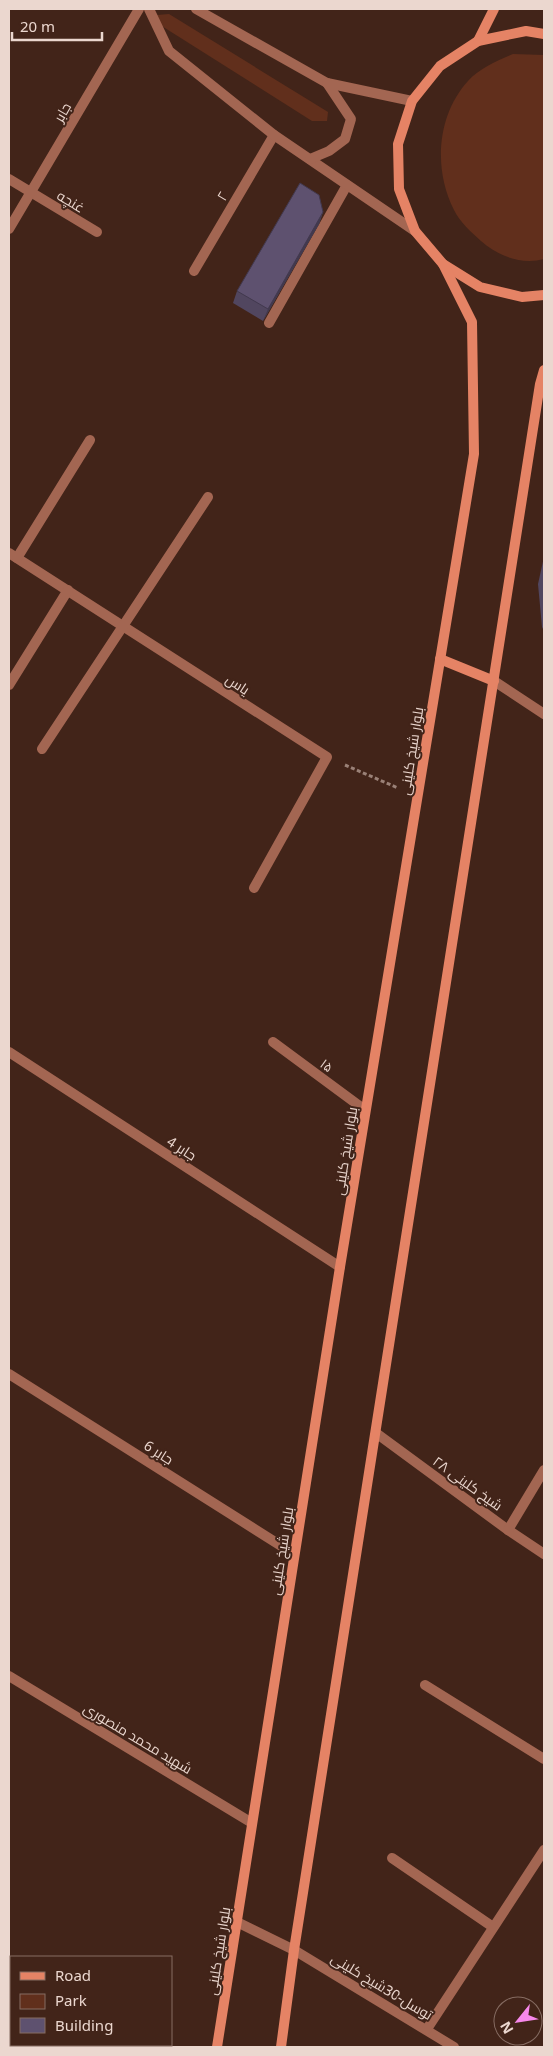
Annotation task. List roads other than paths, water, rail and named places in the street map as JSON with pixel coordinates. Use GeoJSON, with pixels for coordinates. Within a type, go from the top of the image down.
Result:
{"type":"FeatureCollection","features":[{"type":"Feature","properties":{"kind":"main road"},"geometry":{"type":"LineString","coordinates":[[478,41],[494,9]]}},
{"type":"Feature","properties":{"kind":"main road"},"geometry":{"type":"LineString","coordinates":[[544,34],[526,31],[478,41],[440,66],[412,101],[398,144],[399,188],[415,230],[443,264],[480,287],[522,297],[544,295]]}},
{"type":"Feature","properties":{"kind":"main road","name":"بلوار شیخ کلینی"},"geometry":{"type":"LineString","coordinates":[[217,2047],[340,1267],[474,454],[472,322],[443,264]]}},
{"type":"Feature","properties":{"kind":"main road"},"geometry":{"type":"LineString","coordinates":[[281,2047],[294,1950],[540,384],[544,370]]}},
{"type":"Feature","properties":{"kind":"main road"},"geometry":{"type":"LineString","coordinates":[[440,659],[494,681]]}},
{"type":"Feature","properties":{"kind":"street","name":"جابر"},"geometry":{"type":"LineString","coordinates":[[9,229],[139,9]]}},
{"type":"Feature","properties":{"kind":"street"},"geometry":{"type":"LineString","coordinates":[[149,9],[169,51],[274,135],[415,230]]}},
{"type":"Feature","properties":{"kind":"street"},"geometry":{"type":"LineString","coordinates":[[196,9],[327,83],[412,101]]}},
{"type":"Feature","properties":{"kind":"street"},"geometry":{"type":"LineString","coordinates":[[310,159],[329,151],[344,139],[351,119],[327,83]]}},
{"type":"Feature","properties":{"kind":"street","name":"۲"},"geometry":{"type":"LineString","coordinates":[[194,271],[274,135]]}},
{"type":"Feature","properties":{"kind":"street","name":"غنچه"},"geometry":{"type":"LineString","coordinates":[[9,179],[97,232]]}},
{"type":"Feature","properties":{"kind":"street"},"geometry":{"type":"LineString","coordinates":[[269,323],[348,185]]}},
{"type":"Feature","properties":{"kind":"street"},"geometry":{"type":"LineString","coordinates":[[13,555],[90,440]]}},
{"type":"Feature","properties":{"kind":"street"},"geometry":{"type":"LineString","coordinates":[[42,749],[122,625],[208,498]]}},
{"type":"Feature","properties":{"kind":"street","name":"یاس"},"geometry":{"type":"LineString","coordinates":[[13,555],[327,757],[254,888]]}},
{"type":"Feature","properties":{"kind":"street"},"geometry":{"type":"LineString","coordinates":[[9,685],[68,590]]}},
{"type":"Feature","properties":{"kind":"street"},"geometry":{"type":"LineString","coordinates":[[494,681],[544,714]]}},
{"type":"Feature","properties":{"kind":"street","name":"۱۵"},"geometry":{"type":"LineString","coordinates":[[272,1042],[366,1110]]}},
{"type":"Feature","properties":{"kind":"street","name":"جابر 4"},"geometry":{"type":"LineString","coordinates":[[9,1052],[340,1267]]}},
{"type":"Feature","properties":{"kind":"street","name":"جابر 6"},"geometry":{"type":"LineString","coordinates":[[9,1376],[294,1554]]}},
{"type":"Feature","properties":{"kind":"street","name":"شیخ کلینی ۲۸"},"geometry":{"type":"LineString","coordinates":[[376,1433],[508,1530],[544,1554]]}},
{"type":"Feature","properties":{"kind":"street"},"geometry":{"type":"LineString","coordinates":[[508,1530],[544,1470]]}},
{"type":"Feature","properties":{"kind":"street","name":"شهید محمد منصوری"},"geometry":{"type":"LineString","coordinates":[[9,1676],[252,1824]]}},
{"type":"Feature","properties":{"kind":"street"},"geometry":{"type":"LineString","coordinates":[[425,1685],[544,1759]]}},
{"type":"Feature","properties":{"kind":"street"},"geometry":{"type":"LineString","coordinates":[[427,2029],[544,1850]]}},
{"type":"Feature","properties":{"kind":"street"},"geometry":{"type":"LineString","coordinates":[[392,1858],[493,1928]]}},
{"type":"Feature","properties":{"kind":"street","name":"توسل-30شیخ کلینی"},"geometry":{"type":"LineString","coordinates":[[237,1922],[294,1950],[454,2047]]}}]}
